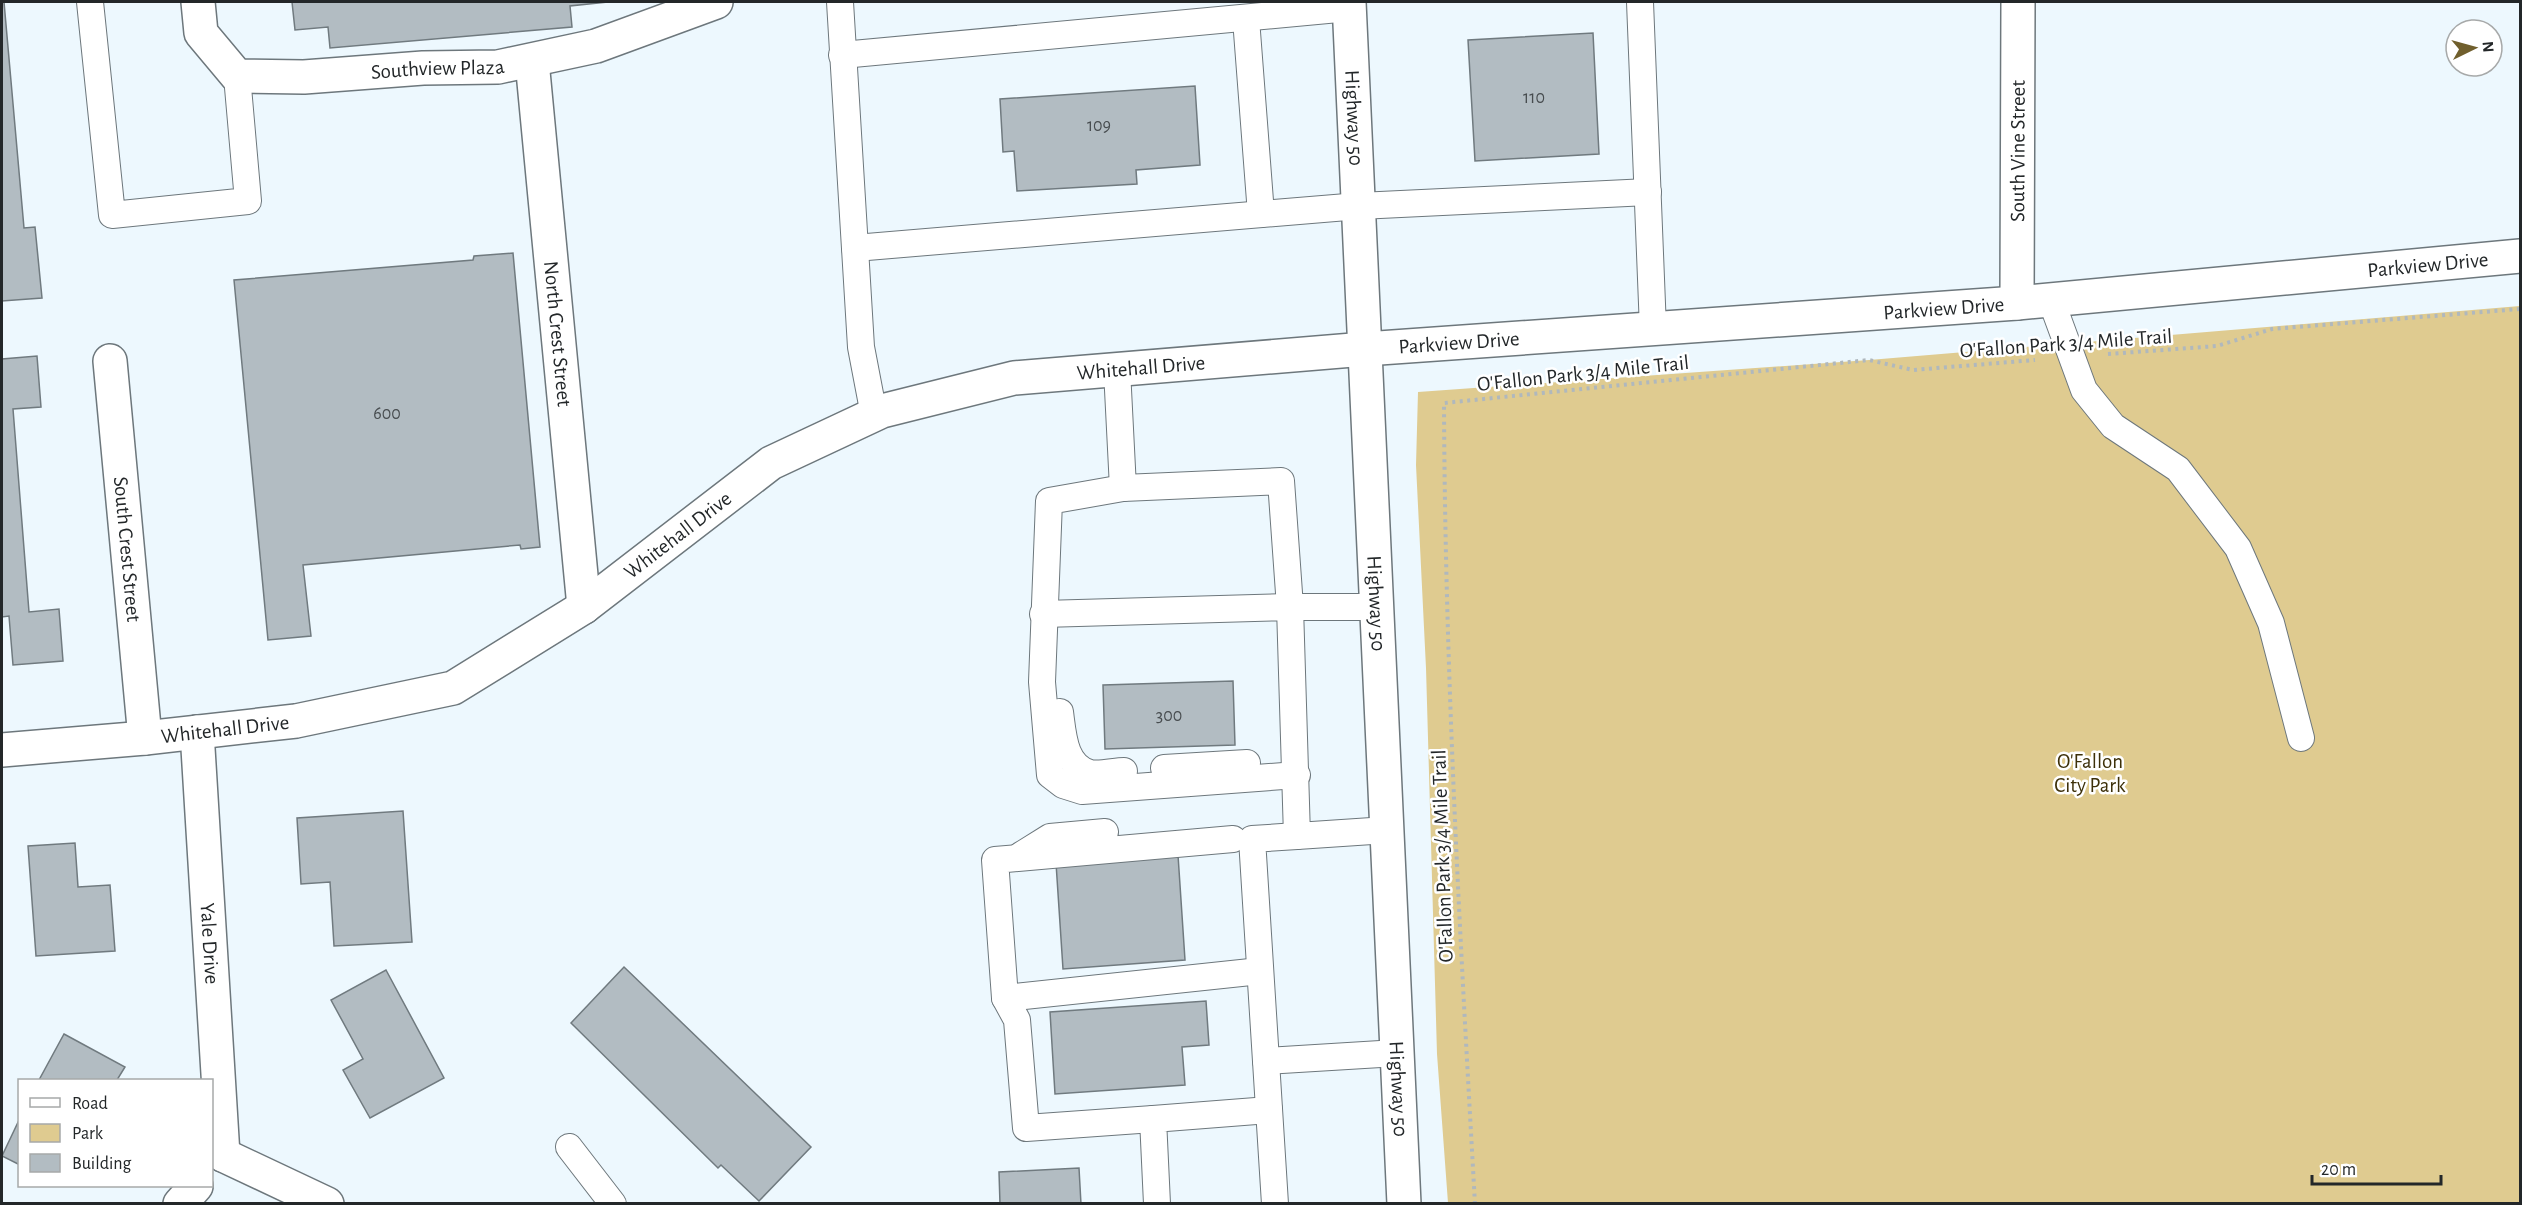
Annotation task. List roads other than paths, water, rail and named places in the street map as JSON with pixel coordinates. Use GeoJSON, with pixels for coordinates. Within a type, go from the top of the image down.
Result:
{"type":"FeatureCollection","features":[{"type":"Feature","properties":{"kind":"street"},"geometry":{"type":"LineString","coordinates":[[198,2],[201,33],[237,76]]}},
{"type":"Feature","properties":{"kind":"street","name":"Southview Plaza"},"geometry":{"type":"LineString","coordinates":[[237,76],[304,77],[423,68],[498,67],[596,46],[716,2]]}},
{"type":"Feature","properties":{"kind":"street","name":"South Vine Street"},"geometry":{"type":"LineString","coordinates":[[2017,303],[2018,2]]}},
{"type":"Feature","properties":{"kind":"street","name":"Highway 50"},"geometry":{"type":"LineString","coordinates":[[1349,5],[1404,1203]]}},
{"type":"Feature","properties":{"kind":"street","name":"North Crest Street"},"geometry":{"type":"LineString","coordinates":[[532,61],[584,607]]}},
{"type":"Feature","properties":{"kind":"street","name":"Parkview Drive"},"geometry":{"type":"LineString","coordinates":[[1365,349],[2017,303],[2520,256]]}},
{"type":"Feature","properties":{"kind":"street","name":"Whitehall Drive"},"geometry":{"type":"LineString","coordinates":[[2,750],[145,738],[296,720],[453,688],[584,607],[771,463],[882,411],[1014,378],[1365,349]]}},
{"type":"Feature","properties":{"kind":"street","name":"South Crest Street"},"geometry":{"type":"LineString","coordinates":[[110,361],[145,738]]}},
{"type":"Feature","properties":{"kind":"street","name":"Yale Drive"},"geometry":{"type":"LineString","coordinates":[[197,732],[217,1161]]}},
{"type":"Feature","properties":{"kind":"street"},"geometry":{"type":"LineString","coordinates":[[217,1161],[327,1203]]}},
{"type":"Feature","properties":{"kind":"street"},"geometry":{"type":"LineString","coordinates":[[180,1203],[194,1187]]}},
{"type":"Feature","properties":{"kind":"lane"},"geometry":{"type":"LineString","coordinates":[[90,2],[112,215],[248,201],[237,76]]}},
{"type":"Feature","properties":{"kind":"lane"},"geometry":{"type":"LineString","coordinates":[[840,2],[861,347],[874,415]]}},
{"type":"Feature","properties":{"kind":"lane"},"geometry":{"type":"LineString","coordinates":[[1640,2],[1653,328]]}},
{"type":"Feature","properties":{"kind":"lane"},"geometry":{"type":"LineString","coordinates":[[842,56],[1246,19],[1349,5]]}},
{"type":"Feature","properties":{"kind":"lane"},"geometry":{"type":"LineString","coordinates":[[1246,19],[1261,214]]}},
{"type":"Feature","properties":{"kind":"lane"},"geometry":{"type":"LineString","coordinates":[[855,248],[1359,206],[1648,192]]}},
{"type":"Feature","properties":{"kind":"lane"},"geometry":{"type":"LineString","coordinates":[[2051,300],[2084,390],[2113,426],[2178,469],[2238,548],[2271,622],[2301,738]]}},
{"type":"Feature","properties":{"kind":"lane"},"geometry":{"type":"LineString","coordinates":[[1117,370],[1123,488]]}},
{"type":"Feature","properties":{"kind":"lane"},"geometry":{"type":"LineString","coordinates":[[1297,775],[1269,779],[1082,791],[1064,785],[1050,775],[1042,682],[1049,501],[1123,488],[1281,482],[1290,607],[1297,775],[1297,836]]}},
{"type":"Feature","properties":{"kind":"lane"},"geometry":{"type":"LineString","coordinates":[[1043,619],[1290,607],[1377,607]]}},
{"type":"Feature","properties":{"kind":"lane"},"geometry":{"type":"LineString","coordinates":[[1269,1110],[1026,1128],[1017,1020],[1005,998],[995,860],[1018,856],[1387,830]]}},
{"type":"Feature","properties":{"kind":"lane"},"geometry":{"type":"LineString","coordinates":[[1243,839],[1260,971],[1275,1203]]}},
{"type":"Feature","properties":{"kind":"lane"},"geometry":{"type":"LineString","coordinates":[[1005,998],[1260,971]]}},
{"type":"Feature","properties":{"kind":"lane"},"geometry":{"type":"LineString","coordinates":[[1266,1061],[1397,1053]]}},
{"type":"Feature","properties":{"kind":"lane"},"geometry":{"type":"LineString","coordinates":[[1153,1119],[1157,1203]]}},
{"type":"Feature","properties":{"kind":"lane"},"geometry":{"type":"LineString","coordinates":[[569,1147],[613,1203]]}},
{"type":"Feature","properties":{"kind":"park label","name":"O'Fallon City Park"},"geometry":{"type":"Point","coordinates":[2090,773]}}]}
